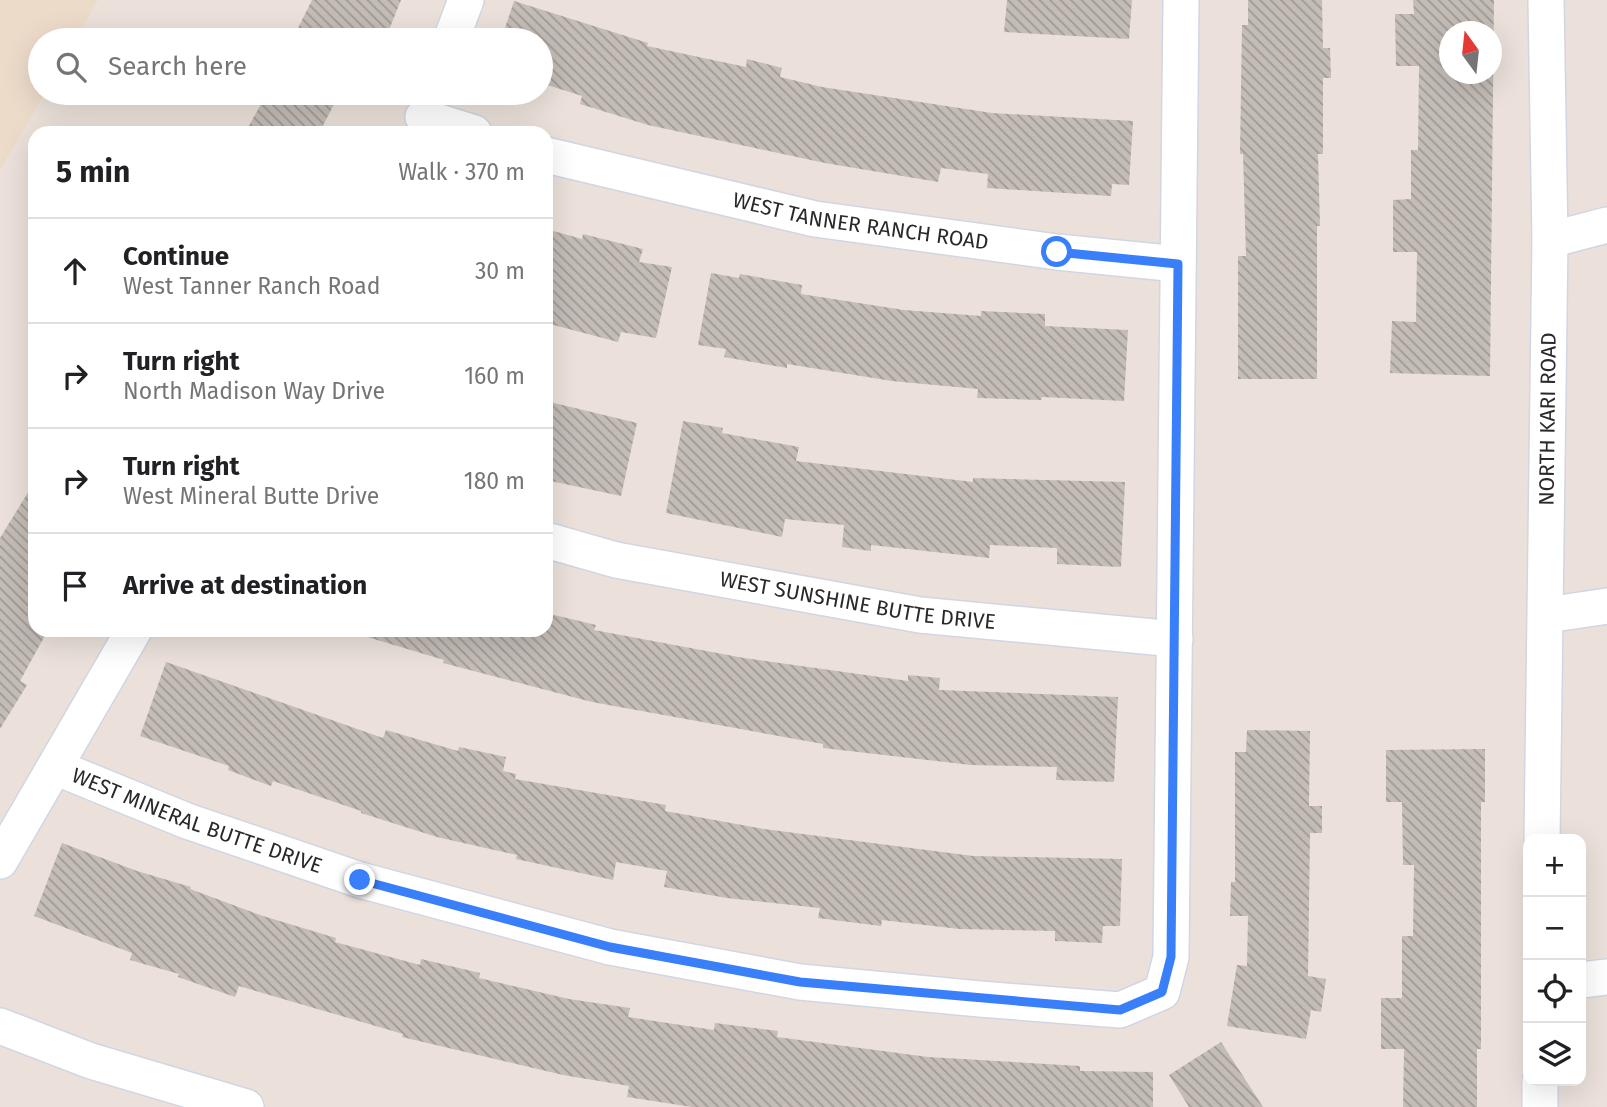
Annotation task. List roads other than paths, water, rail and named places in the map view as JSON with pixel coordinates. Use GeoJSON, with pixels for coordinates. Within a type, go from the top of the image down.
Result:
{"type":"FeatureCollection","features":[{"type":"Feature","properties":{"kind":"street"},"geometry":{"type":"LineString","coordinates":[[456,28],[466,0]]}},
{"type":"Feature","properties":{"kind":"street"},"geometry":{"type":"LineString","coordinates":[[1175,639],[1181,0]]}},
{"type":"Feature","properties":{"kind":"street","name":"NORTH KARI ROAD"},"geometry":{"type":"LineString","coordinates":[[1542,834],[1550,240],[1546,0]]}},
{"type":"Feature","properties":{"kind":"street"},"geometry":{"type":"LineString","coordinates":[[423,114],[455,126]]}},
{"type":"Feature","properties":{"kind":"street","name":"WEST TANNER RANCH ROAD"},"geometry":{"type":"LineString","coordinates":[[553,157],[815,219],[1057,252],[1178,264]]}},
{"type":"Feature","properties":{"kind":"street"},"geometry":{"type":"LineString","coordinates":[[1550,240],[1607,225]]}},
{"type":"Feature","properties":{"kind":"street","name":"WEST SUNSHINE BUTTE DRIVE"},"geometry":{"type":"LineString","coordinates":[[553,542],[616,560],[920,615],[1175,639]]}},
{"type":"Feature","properties":{"kind":"street"},"geometry":{"type":"LineString","coordinates":[[1547,615],[1607,607]]}},
{"type":"Feature","properties":{"kind":"street"},"geometry":{"type":"LineString","coordinates":[[0,861],[130,637]]}},
{"type":"Feature","properties":{"kind":"street","name":"WEST MINERAL BUTTE DRIVE"},"geometry":{"type":"LineString","coordinates":[[55,767],[187,821],[360,880],[610,947],[800,982],[1120,1010],[1162,992],[1171,957],[1175,639]]}},
{"type":"Feature","properties":{"kind":"street"},"geometry":{"type":"LineString","coordinates":[[1586,980],[1607,977]]}},
{"type":"Feature","properties":{"kind":"street"},"geometry":{"type":"LineString","coordinates":[[0,1026],[91,1061],[246,1107]]}},
{"type":"Feature","properties":{"kind":"street"},"geometry":{"type":"LineString","coordinates":[[1540,1086],[1540,1107]]}}]}
